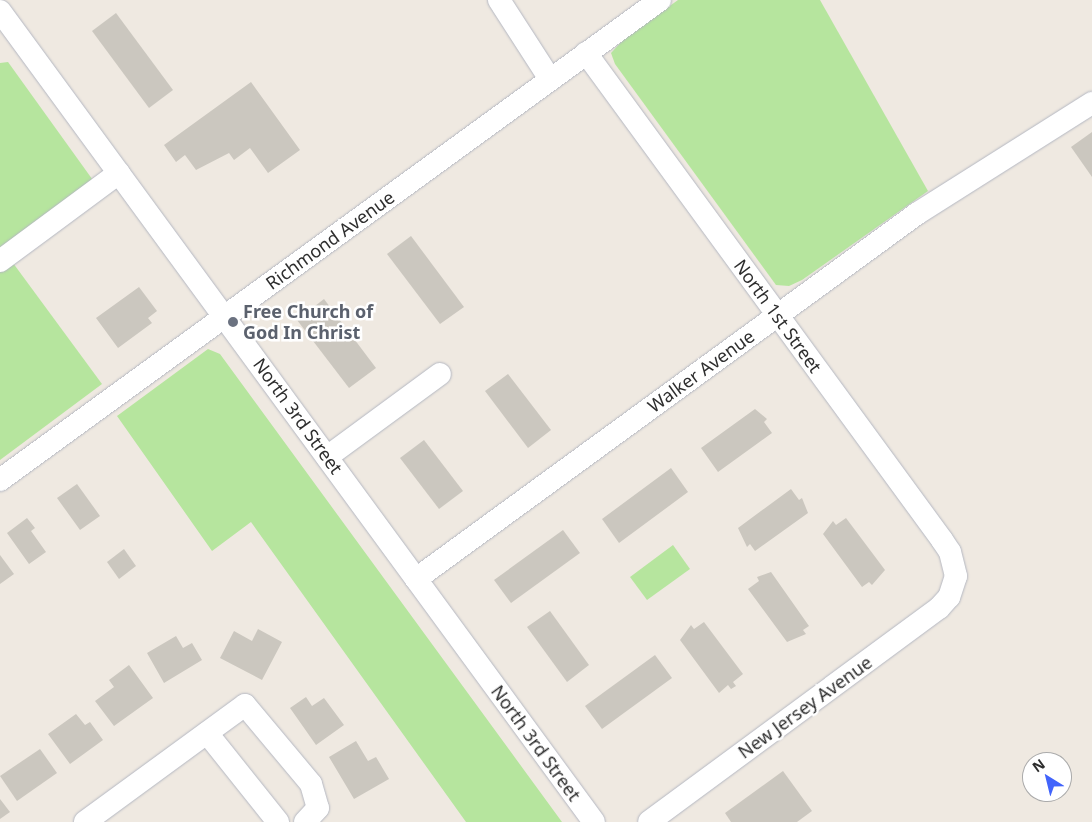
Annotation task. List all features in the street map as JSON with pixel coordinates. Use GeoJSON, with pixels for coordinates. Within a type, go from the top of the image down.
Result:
{"type":"FeatureCollection","features":[{"type":"Feature","properties":{"kind":"street"},"geometry":{"type":"LineString","coordinates":[[499,0],[550,79]]}},
{"type":"Feature","properties":{"kind":"street","name":"Richmond Avenue"},"geometry":{"type":"LineString","coordinates":[[0,480],[660,0]]}},
{"type":"Feature","properties":{"kind":"street","name":"North 3rd Street"},"geometry":{"type":"LineString","coordinates":[[0,11],[8,37],[119,173],[594,822]]}},
{"type":"Feature","properties":{"kind":"street","name":"North 1st Street"},"geometry":{"type":"LineString","coordinates":[[586,53],[950,552],[955,565],[954,585]]}},
{"type":"Feature","properties":{"kind":"street","name":"Walker Avenue"},"geometry":{"type":"LineString","coordinates":[[416,579],[918,213],[1092,103]]}},
{"type":"Feature","properties":{"kind":"street"},"geometry":{"type":"LineString","coordinates":[[0,261],[119,173]]}},
{"type":"Feature","properties":{"kind":"street"},"geometry":{"type":"LineString","coordinates":[[327,457],[440,374]]}},
{"type":"Feature","properties":{"kind":"street","name":"New Jersey Avenue"},"geometry":{"type":"LineString","coordinates":[[649,822],[938,608],[954,585]]}},
{"type":"Feature","properties":{"kind":"street"},"geometry":{"type":"LineString","coordinates":[[86,822],[245,705],[312,784],[318,808],[304,822]]}},
{"type":"Feature","properties":{"kind":"street"},"geometry":{"type":"LineString","coordinates":[[207,733],[278,822]]}},
{"type":"Feature","properties":{"kind":"green space"},"geometry":{"type":"Polygon","coordinates":[[[678,0],[820,0],[928,191],[802,280],[789,286],[776,285],[615,64],[611,53],[624,39],[678,0]]]}},
{"type":"Feature","properties":{"kind":"green space"},"geometry":{"type":"Polygon","coordinates":[[[8,62],[95,183],[0,252],[0,63],[8,62]]]}},
{"type":"Feature","properties":{"kind":"green space"},"geometry":{"type":"Polygon","coordinates":[[[13,263],[102,384],[0,460],[0,272],[13,263]]]}},
{"type":"Feature","properties":{"kind":"green space"},"geometry":{"type":"Polygon","coordinates":[[[208,349],[220,354],[562,822],[466,822],[251,522],[212,551],[117,416],[208,349]]]}},
{"type":"Feature","properties":{"kind":"green space"},"geometry":{"type":"Polygon","coordinates":[[[673,545],[690,569],[647,600],[630,577],[673,545]]]}},
{"type":"Feature","properties":{"kind":"building"},"geometry":{"type":"Polygon","coordinates":[[[116,13],[173,90],[149,108],[92,31],[116,13]]]}},
{"type":"Feature","properties":{"kind":"building"},"geometry":{"type":"Polygon","coordinates":[[[251,82],[300,150],[268,173],[250,148],[234,160],[229,153],[196,170],[185,155],[176,162],[164,145],[251,82]]]}},
{"type":"Feature","properties":{"kind":"building"},"geometry":{"type":"Polygon","coordinates":[[[1092,132],[1092,177],[1071,147],[1092,132]]]}},
{"type":"Feature","properties":{"kind":"building"},"geometry":{"type":"Polygon","coordinates":[[[411,236],[464,307],[440,324],[387,254],[411,236]]]}},
{"type":"Feature","properties":{"kind":"building"},"geometry":{"type":"Polygon","coordinates":[[[139,287],[157,311],[148,318],[152,323],[118,348],[96,318],[139,287]]]}},
{"type":"Feature","properties":{"kind":"building"},"geometry":{"type":"Polygon","coordinates":[[[324,299],[376,368],[349,388],[297,320],[324,299]]]}},
{"type":"Feature","properties":{"kind":"building"},"geometry":{"type":"Polygon","coordinates":[[[508,374],[551,430],[528,448],[485,391],[508,374]]]}},
{"type":"Feature","properties":{"kind":"building"},"geometry":{"type":"Polygon","coordinates":[[[755,409],[767,419],[764,422],[772,433],[718,472],[701,448],[755,409]]]}},
{"type":"Feature","properties":{"kind":"building"},"geometry":{"type":"Polygon","coordinates":[[[424,440],[463,491],[439,509],[400,458],[424,440]]]}},
{"type":"Feature","properties":{"kind":"building"},"geometry":{"type":"Polygon","coordinates":[[[671,468],[688,492],[619,543],[602,519],[671,468]]]}},
{"type":"Feature","properties":{"kind":"building"},"geometry":{"type":"Polygon","coordinates":[[[77,484],[100,516],[80,530],[57,498],[77,484]]]}},
{"type":"Feature","properties":{"kind":"building"},"geometry":{"type":"Polygon","coordinates":[[[791,489],[799,500],[802,498],[808,513],[755,551],[750,544],[747,547],[738,528],[791,489]]]}},
{"type":"Feature","properties":{"kind":"building"},"geometry":{"type":"Polygon","coordinates":[[[27,518],[35,528],[31,531],[46,552],[29,564],[7,533],[27,518]]]}},
{"type":"Feature","properties":{"kind":"building"},"geometry":{"type":"Polygon","coordinates":[[[846,518],[885,570],[872,585],[869,582],[862,587],[823,534],[833,521],[836,525],[846,518]]]}},
{"type":"Feature","properties":{"kind":"building"},"geometry":{"type":"Polygon","coordinates":[[[563,530],[580,553],[511,603],[494,580],[563,530]]]}},
{"type":"Feature","properties":{"kind":"building"},"geometry":{"type":"Polygon","coordinates":[[[124,549],[136,566],[119,579],[107,562],[124,549]]]}},
{"type":"Feature","properties":{"kind":"building"},"geometry":{"type":"Polygon","coordinates":[[[0,555],[14,574],[0,584],[0,555]]]}},
{"type":"Feature","properties":{"kind":"building"},"geometry":{"type":"Polygon","coordinates":[[[771,572],[809,626],[803,630],[806,634],[787,642],[748,589],[759,581],[757,577],[771,572]]]}},
{"type":"Feature","properties":{"kind":"building"},"geometry":{"type":"Polygon","coordinates":[[[550,611],[589,665],[567,682],[527,627],[550,611]]]}},
{"type":"Feature","properties":{"kind":"building"},"geometry":{"type":"Polygon","coordinates":[[[704,622],[743,674],[733,682],[736,686],[731,689],[728,685],[719,693],[680,640],[691,625],[694,629],[704,622]]]}},
{"type":"Feature","properties":{"kind":"building"},"geometry":{"type":"Polygon","coordinates":[[[258,629],[282,642],[262,680],[220,658],[234,631],[252,641],[258,629]]]}},
{"type":"Feature","properties":{"kind":"building"},"geometry":{"type":"Polygon","coordinates":[[[176,636],[183,648],[192,643],[202,660],[164,683],[147,653],[176,636]]]}},
{"type":"Feature","properties":{"kind":"building"},"geometry":{"type":"Polygon","coordinates":[[[655,655],[672,678],[602,729],[585,706],[655,655]]]}},
{"type":"Feature","properties":{"kind":"building"},"geometry":{"type":"Polygon","coordinates":[[[129,665],[153,698],[114,726],[95,701],[114,687],[109,680],[129,665]]]}},
{"type":"Feature","properties":{"kind":"building"},"geometry":{"type":"Polygon","coordinates":[[[306,697],[312,706],[324,698],[344,725],[316,745],[290,708],[306,697]]]}},
{"type":"Feature","properties":{"kind":"building"},"geometry":{"type":"Polygon","coordinates":[[[76,714],[85,725],[90,722],[103,740],[70,764],[48,734],[76,714]]]}},
{"type":"Feature","properties":{"kind":"building"},"geometry":{"type":"Polygon","coordinates":[[[356,741],[368,761],[376,757],[389,779],[354,799],[329,757],[356,741]]]}},
{"type":"Feature","properties":{"kind":"building"},"geometry":{"type":"Polygon","coordinates":[[[40,749],[57,773],[17,801],[0,776],[40,749]]]}},
{"type":"Feature","properties":{"kind":"building"},"geometry":{"type":"Polygon","coordinates":[[[783,771],[812,811],[797,822],[731,822],[725,813],[783,771]]]}},
{"type":"Feature","properties":{"kind":"building"},"geometry":{"type":"Polygon","coordinates":[[[0,799],[10,812],[0,819],[0,799]]]}},
{"type":"Feature","properties":{"kind":"place","name":"Free Church of God In Christ"},"geometry":{"type":"Point","coordinates":[233,322]}}]}
